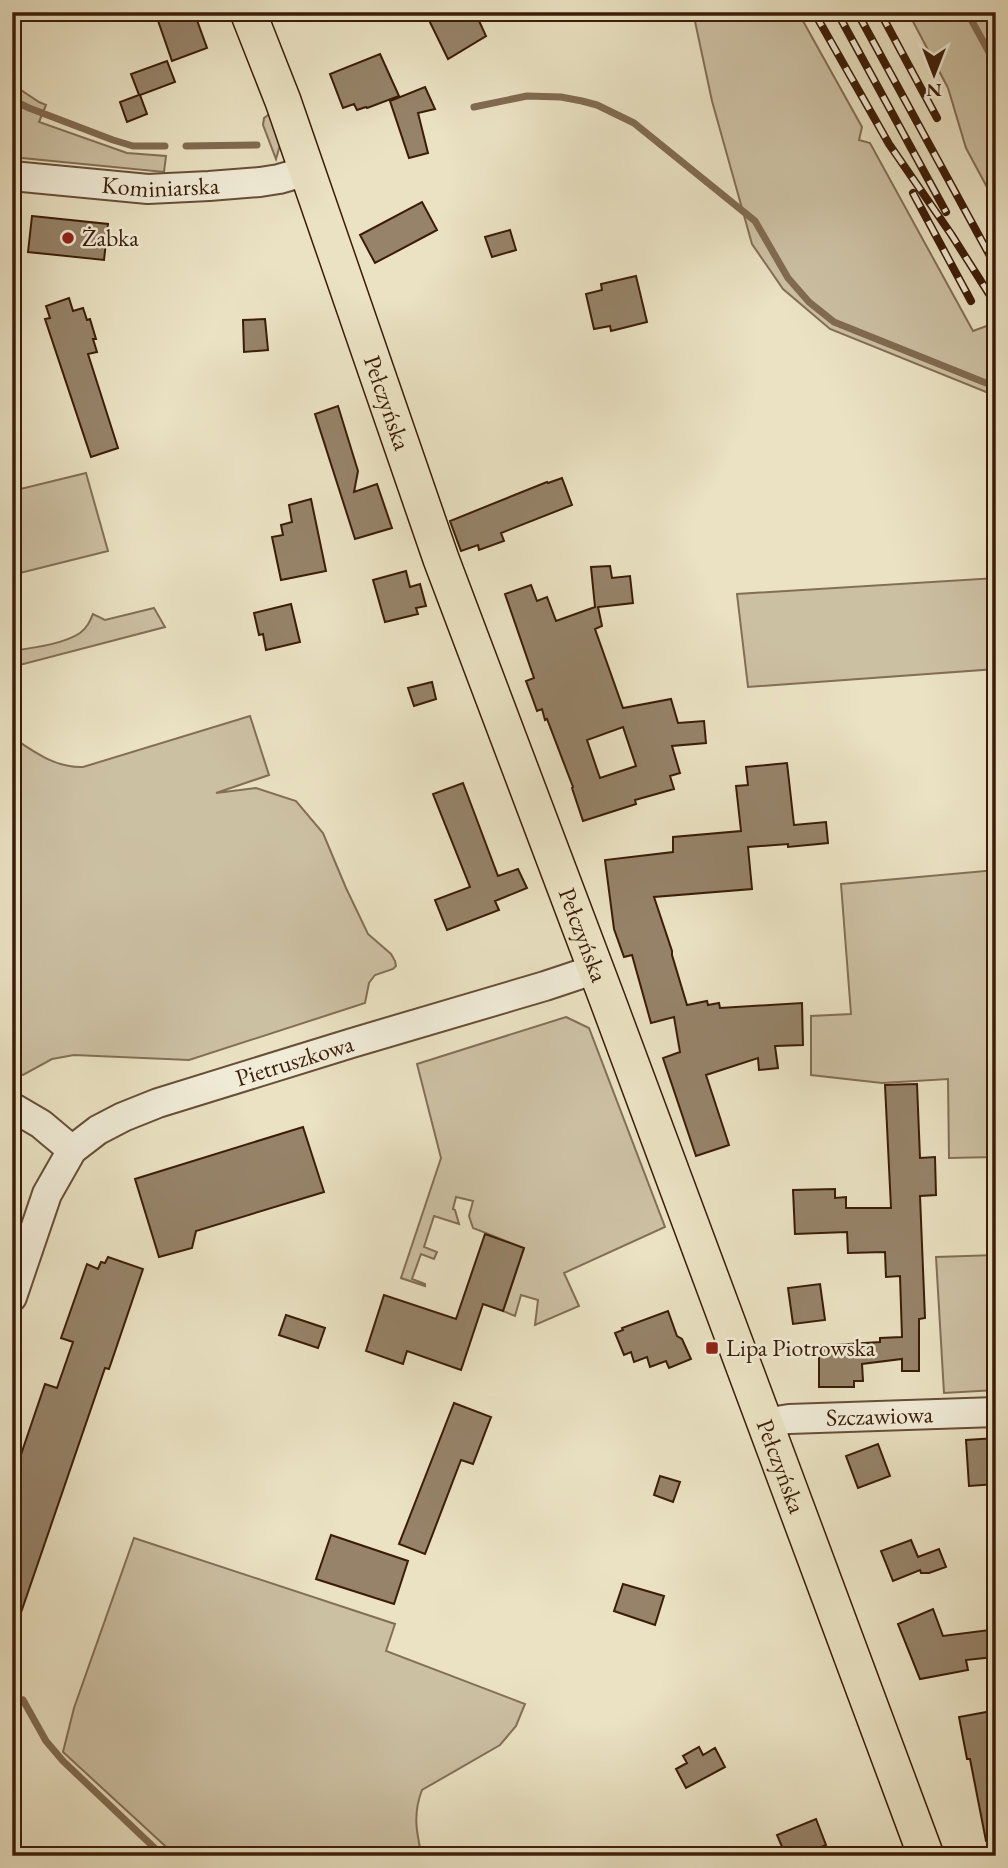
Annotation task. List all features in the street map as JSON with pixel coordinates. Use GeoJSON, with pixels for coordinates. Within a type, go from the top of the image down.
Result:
{"type":"FeatureCollection","features":[{"type":"Feature","properties":{"kind":"main road","name":"Pełczyńska"},"geometry":{"type":"LineString","coordinates":[[248,12],[283,101],[441,559],[926,1856]]}},
{"type":"Feature","properties":{"kind":"street","name":"Kominiarska"},"geometry":{"type":"LineString","coordinates":[[12,176],[148,189],[260,182],[307,171]]}},
{"type":"Feature","properties":{"kind":"street","name":"Pietruszkowa"},"geometry":{"type":"LineString","coordinates":[[72,1150],[115,1121],[158,1103],[596,969]]}},
{"type":"Feature","properties":{"kind":"street"},"geometry":{"type":"LineString","coordinates":[[12,1107],[41,1124],[72,1150],[47,1194],[12,1297]]}},
{"type":"Feature","properties":{"kind":"street","name":"Szczawiowa"},"geometry":{"type":"LineString","coordinates":[[764,1423],[789,1419],[996,1412]]}},
{"type":"Feature","properties":{"kind":"shaded area"},"geometry":{"type":"Polygon","coordinates":[[[693,12],[798,12],[862,127],[859,140],[870,143],[973,331],[992,324],[996,330],[996,396],[830,329],[783,289],[752,244],[712,101],[693,12]]]}},
{"type":"Feature","properties":{"kind":"shaded area"},"geometry":{"type":"Polygon","coordinates":[[[908,12],[996,12],[996,204],[966,148],[948,88],[908,12]]]}},
{"type":"Feature","properties":{"kind":"shaded area"},"geometry":{"type":"Polygon","coordinates":[[[12,84],[46,105],[39,122],[127,153],[166,156],[164,172],[12,157],[12,84]]]}},
{"type":"Feature","properties":{"kind":"shaded area"},"geometry":{"type":"Polygon","coordinates":[[[271,113],[280,145],[276,159],[263,125],[264,118],[271,113]]]}},
{"type":"Feature","properties":{"kind":"shaded area"},"geometry":{"type":"Polygon","coordinates":[[[86,473],[108,551],[12,575],[12,491],[86,473]]]}},
{"type":"Feature","properties":{"kind":"shaded area"},"geometry":{"type":"Polygon","coordinates":[[[996,578],[996,669],[748,687],[737,594],[996,578]]]}},
{"type":"Feature","properties":{"kind":"shaded area"},"geometry":{"type":"Polygon","coordinates":[[[154,608],[165,627],[12,667],[12,651],[48,645],[73,637],[85,629],[93,614],[105,620],[154,608]]]}},
{"type":"Feature","properties":{"kind":"shaded area"},"geometry":{"type":"Polygon","coordinates":[[[250,716],[269,775],[216,793],[256,788],[296,801],[323,833],[368,934],[391,954],[396,966],[375,975],[369,983],[365,1003],[189,1060],[74,1055],[52,1059],[23,1075],[12,1072],[12,737],[54,762],[83,767],[250,716]]]}},
{"type":"Feature","properties":{"kind":"shaded area"},"geometry":{"type":"Polygon","coordinates":[[[996,870],[996,1172],[995,1157],[949,1158],[948,1079],[882,1083],[811,1075],[811,1016],[851,1014],[841,884],[996,870]]]}},
{"type":"Feature","properties":{"kind":"shaded area"},"geometry":{"type":"Polygon","coordinates":[[[566,1017],[589,1028],[665,1227],[564,1273],[579,1306],[535,1325],[538,1300],[521,1295],[515,1316],[503,1311],[524,1248],[473,1228],[469,1216],[473,1201],[456,1197],[453,1209],[459,1224],[434,1216],[424,1247],[437,1252],[434,1259],[421,1254],[412,1279],[425,1286],[401,1278],[441,1158],[417,1064],[566,1017]]]}},
{"type":"Feature","properties":{"kind":"shaded area"},"geometry":{"type":"Polygon","coordinates":[[[996,1255],[996,1390],[944,1393],[936,1257],[996,1255]]]}},
{"type":"Feature","properties":{"kind":"shaded area"},"geometry":{"type":"Polygon","coordinates":[[[134,1538],[395,1624],[386,1651],[525,1704],[516,1726],[500,1745],[422,1790],[416,1823],[422,1856],[176,1856],[63,1752],[74,1708],[134,1538]]]}},
{"type":"Feature","properties":{"kind":"building"},"geometry":{"type":"Polygon","coordinates":[[[155,12],[194,12],[207,48],[172,61],[155,12]]]}},
{"type":"Feature","properties":{"kind":"building"},"geometry":{"type":"Polygon","coordinates":[[[425,12],[475,12],[486,36],[448,59],[425,12]]]}},
{"type":"Feature","properties":{"kind":"building"},"geometry":{"type":"Polygon","coordinates":[[[380,54],[399,96],[367,108],[357,110],[354,104],[343,108],[330,74],[380,54]]]}},
{"type":"Feature","properties":{"kind":"building"},"geometry":{"type":"Polygon","coordinates":[[[167,61],[175,82],[140,95],[147,114],[127,122],[120,102],[139,95],[131,74],[167,61]]]}},
{"type":"Feature","properties":{"kind":"building"},"geometry":{"type":"Polygon","coordinates":[[[425,87],[435,109],[418,113],[428,153],[409,158],[390,101],[425,87]]]}},
{"type":"Feature","properties":{"kind":"building"},"geometry":{"type":"Polygon","coordinates":[[[422,202],[437,230],[375,263],[360,235],[422,202]]]}},
{"type":"Feature","properties":{"kind":"building"},"geometry":{"type":"Polygon","coordinates":[[[32,216],[108,224],[104,260],[28,252],[32,216]]]}},
{"type":"Feature","properties":{"kind":"building"},"geometry":{"type":"Polygon","coordinates":[[[510,230],[516,250],[492,257],[485,237],[510,230]]]}},
{"type":"Feature","properties":{"kind":"building"},"geometry":{"type":"Polygon","coordinates":[[[636,276],[647,322],[611,331],[610,326],[594,329],[586,294],[602,290],[601,284],[636,276]]]}},
{"type":"Feature","properties":{"kind":"building"},"geometry":{"type":"Polygon","coordinates":[[[69,298],[73,311],[83,308],[87,320],[90,319],[97,352],[88,354],[118,448],[91,457],[45,319],[50,318],[46,306],[69,298]]]}},
{"type":"Feature","properties":{"kind":"building"},"geometry":{"type":"Polygon","coordinates":[[[265,319],[268,350],[244,352],[243,320],[265,319]]]}},
{"type":"Feature","properties":{"kind":"building"},"geometry":{"type":"Polygon","coordinates":[[[338,406],[358,471],[354,492],[377,484],[392,528],[355,539],[315,414],[338,406]]]}},
{"type":"Feature","properties":{"kind":"building"},"geometry":{"type":"Polygon","coordinates":[[[562,478],[572,505],[501,533],[504,541],[479,550],[478,545],[461,551],[450,521],[562,478]]]}},
{"type":"Feature","properties":{"kind":"building"},"geometry":{"type":"Polygon","coordinates":[[[311,499],[326,571],[281,580],[272,537],[283,535],[281,525],[292,522],[289,505],[311,499]]]}},
{"type":"Feature","properties":{"kind":"building"},"geometry":{"type":"Polygon","coordinates":[[[610,566],[612,578],[630,576],[633,603],[598,607],[602,626],[595,629],[623,708],[671,699],[678,723],[704,721],[706,743],[672,746],[680,773],[670,776],[674,789],[635,800],[636,804],[583,821],[547,719],[545,720],[542,709],[537,711],[526,681],[534,678],[505,594],[531,585],[537,601],[547,597],[556,621],[595,607],[591,567],[610,566]],[[623,727],[587,740],[600,778],[636,766],[623,727]]]}},
{"type":"Feature","properties":{"kind":"building"},"geometry":{"type":"Polygon","coordinates":[[[406,571],[410,587],[420,584],[426,606],[416,608],[418,614],[385,622],[373,580],[406,571]]]}},
{"type":"Feature","properties":{"kind":"building"},"geometry":{"type":"Polygon","coordinates":[[[291,604],[300,642],[266,650],[254,613],[291,604]]]}},
{"type":"Feature","properties":{"kind":"building"},"geometry":{"type":"Polygon","coordinates":[[[432,682],[436,699],[414,706],[408,688],[432,682]]]}},
{"type":"Feature","properties":{"kind":"building"},"geometry":{"type":"Polygon","coordinates":[[[787,763],[794,825],[826,822],[828,843],[748,847],[752,889],[654,897],[687,1005],[707,1001],[708,1005],[719,1003],[720,1008],[802,1003],[803,1045],[775,1046],[778,1068],[759,1070],[758,1058],[706,1075],[729,1145],[696,1156],[663,1058],[680,1052],[674,1017],[651,1023],[632,955],[624,957],[614,929],[605,860],[673,852],[673,837],[741,831],[736,786],[748,785],[746,767],[787,763]]]}},
{"type":"Feature","properties":{"kind":"building"},"geometry":{"type":"Polygon","coordinates":[[[463,783],[498,876],[518,869],[527,888],[495,901],[499,910],[447,930],[435,900],[470,887],[433,794],[463,783]]]}},
{"type":"Feature","properties":{"kind":"building"},"geometry":{"type":"Polygon","coordinates":[[[917,1084],[920,1158],[935,1157],[936,1195],[920,1196],[925,1318],[919,1319],[919,1371],[902,1371],[902,1359],[862,1364],[863,1381],[854,1381],[854,1387],[819,1387],[819,1346],[880,1342],[880,1338],[902,1337],[900,1276],[886,1277],[885,1252],[848,1253],[847,1232],[795,1234],[793,1190],[835,1189],[835,1198],[846,1197],[846,1208],[891,1208],[885,1085],[917,1084]]]}},
{"type":"Feature","properties":{"kind":"building"},"geometry":{"type":"Polygon","coordinates":[[[303,1127],[324,1192],[196,1231],[192,1248],[159,1257],[135,1179],[303,1127]]]}},
{"type":"Feature","properties":{"kind":"building"},"geometry":{"type":"Polygon","coordinates":[[[485,1234],[524,1248],[503,1311],[483,1304],[461,1370],[407,1351],[403,1364],[366,1351],[384,1295],[456,1319],[485,1234]]]}},
{"type":"Feature","properties":{"kind":"building"},"geometry":{"type":"Polygon","coordinates":[[[108,1257],[143,1269],[109,1369],[105,1368],[15,1630],[12,1629],[12,1481],[45,1384],[57,1388],[73,1342],[61,1338],[87,1264],[98,1269],[101,1262],[105,1263],[108,1257]]]}},
{"type":"Feature","properties":{"kind":"building"},"geometry":{"type":"Polygon","coordinates":[[[820,1284],[825,1320],[793,1324],[788,1288],[820,1284]]]}},
{"type":"Feature","properties":{"kind":"building"},"geometry":{"type":"Polygon","coordinates":[[[668,1311],[677,1336],[682,1339],[691,1359],[669,1368],[666,1361],[650,1367],[647,1357],[634,1362],[631,1352],[624,1355],[615,1333],[668,1311]]]}},
{"type":"Feature","properties":{"kind":"building"},"geometry":{"type":"Polygon","coordinates":[[[286,1315],[325,1328],[318,1348],[279,1335],[286,1315]]]}},
{"type":"Feature","properties":{"kind":"building"},"geometry":{"type":"Polygon","coordinates":[[[454,1403],[491,1417],[473,1464],[461,1460],[425,1554],[399,1544],[454,1403]]]}},
{"type":"Feature","properties":{"kind":"building"},"geometry":{"type":"Polygon","coordinates":[[[996,1438],[996,1484],[969,1486],[966,1440],[996,1438]]]}},
{"type":"Feature","properties":{"kind":"building"},"geometry":{"type":"Polygon","coordinates":[[[878,1444],[890,1476],[858,1488],[846,1456],[878,1444]]]}},
{"type":"Feature","properties":{"kind":"building"},"geometry":{"type":"Polygon","coordinates":[[[660,1476],[680,1482],[673,1502],[654,1495],[660,1476]]]}},
{"type":"Feature","properties":{"kind":"building"},"geometry":{"type":"Polygon","coordinates":[[[331,1535],[408,1561],[394,1604],[316,1579],[331,1535]]]}},
{"type":"Feature","properties":{"kind":"building"},"geometry":{"type":"Polygon","coordinates":[[[911,1540],[918,1557],[939,1549],[946,1567],[929,1573],[921,1573],[920,1570],[893,1581],[881,1551],[911,1540]]]}},
{"type":"Feature","properties":{"kind":"building"},"geometry":{"type":"Polygon","coordinates":[[[623,1584],[664,1596],[655,1625],[614,1611],[623,1584]]]}},
{"type":"Feature","properties":{"kind":"building"},"geometry":{"type":"Polygon","coordinates":[[[933,1609],[943,1636],[989,1630],[993,1657],[966,1660],[968,1670],[920,1679],[898,1624],[933,1609]]]}},
{"type":"Feature","properties":{"kind":"building"},"geometry":{"type":"Polygon","coordinates":[[[992,1711],[996,1730],[996,1840],[986,1841],[959,1717],[992,1711]]]}},
{"type":"Feature","properties":{"kind":"building"},"geometry":{"type":"Polygon","coordinates":[[[699,1747],[703,1755],[715,1748],[725,1767],[686,1788],[676,1769],[687,1763],[683,1756],[699,1747]]]}},
{"type":"Feature","properties":{"kind":"building"},"geometry":{"type":"Polygon","coordinates":[[[816,1819],[826,1845],[801,1856],[786,1856],[777,1835],[816,1819]]]}},
{"type":"Feature","properties":{"kind":"waterway"},"geometry":{"type":"LineString","coordinates":[[967,12],[996,65]]}},
{"type":"Feature","properties":{"kind":"waterway"},"geometry":{"type":"LineString","coordinates":[[474,107],[527,96],[561,97],[597,105],[634,123],[755,221],[788,278],[809,302],[834,322],[996,387]]}},
{"type":"Feature","properties":{"kind":"waterway"},"geometry":{"type":"LineString","coordinates":[[12,100],[113,140],[133,146],[165,146]]}},
{"type":"Feature","properties":{"kind":"waterway"},"geometry":{"type":"LineString","coordinates":[[186,146],[257,145]]}},
{"type":"Feature","properties":{"kind":"waterway"},"geometry":{"type":"LineString","coordinates":[[23,1700],[46,1741],[63,1761],[163,1856]]}},
{"type":"Feature","properties":{"kind":"railway"},"geometry":{"type":"LineString","coordinates":[[814,12],[889,144],[996,305]]}},
{"type":"Feature","properties":{"kind":"railway"},"geometry":{"type":"LineString","coordinates":[[837,12],[946,212]]}},
{"type":"Feature","properties":{"kind":"railway"},"geometry":{"type":"LineString","coordinates":[[857,12],[996,267]]}},
{"type":"Feature","properties":{"kind":"railway"},"geometry":{"type":"LineString","coordinates":[[880,12],[937,118]]}},
{"type":"Feature","properties":{"kind":"railway"},"geometry":{"type":"LineString","coordinates":[[913,193],[971,301]]}},
{"type":"Feature","properties":{"kind":"place","name":"Żabka"},"geometry":{"type":"Point","coordinates":[68,238]}},
{"type":"Feature","properties":{"kind":"place","name":"Lipa Piotrowska"},"geometry":{"type":"Point","coordinates":[712,1348]}}]}
